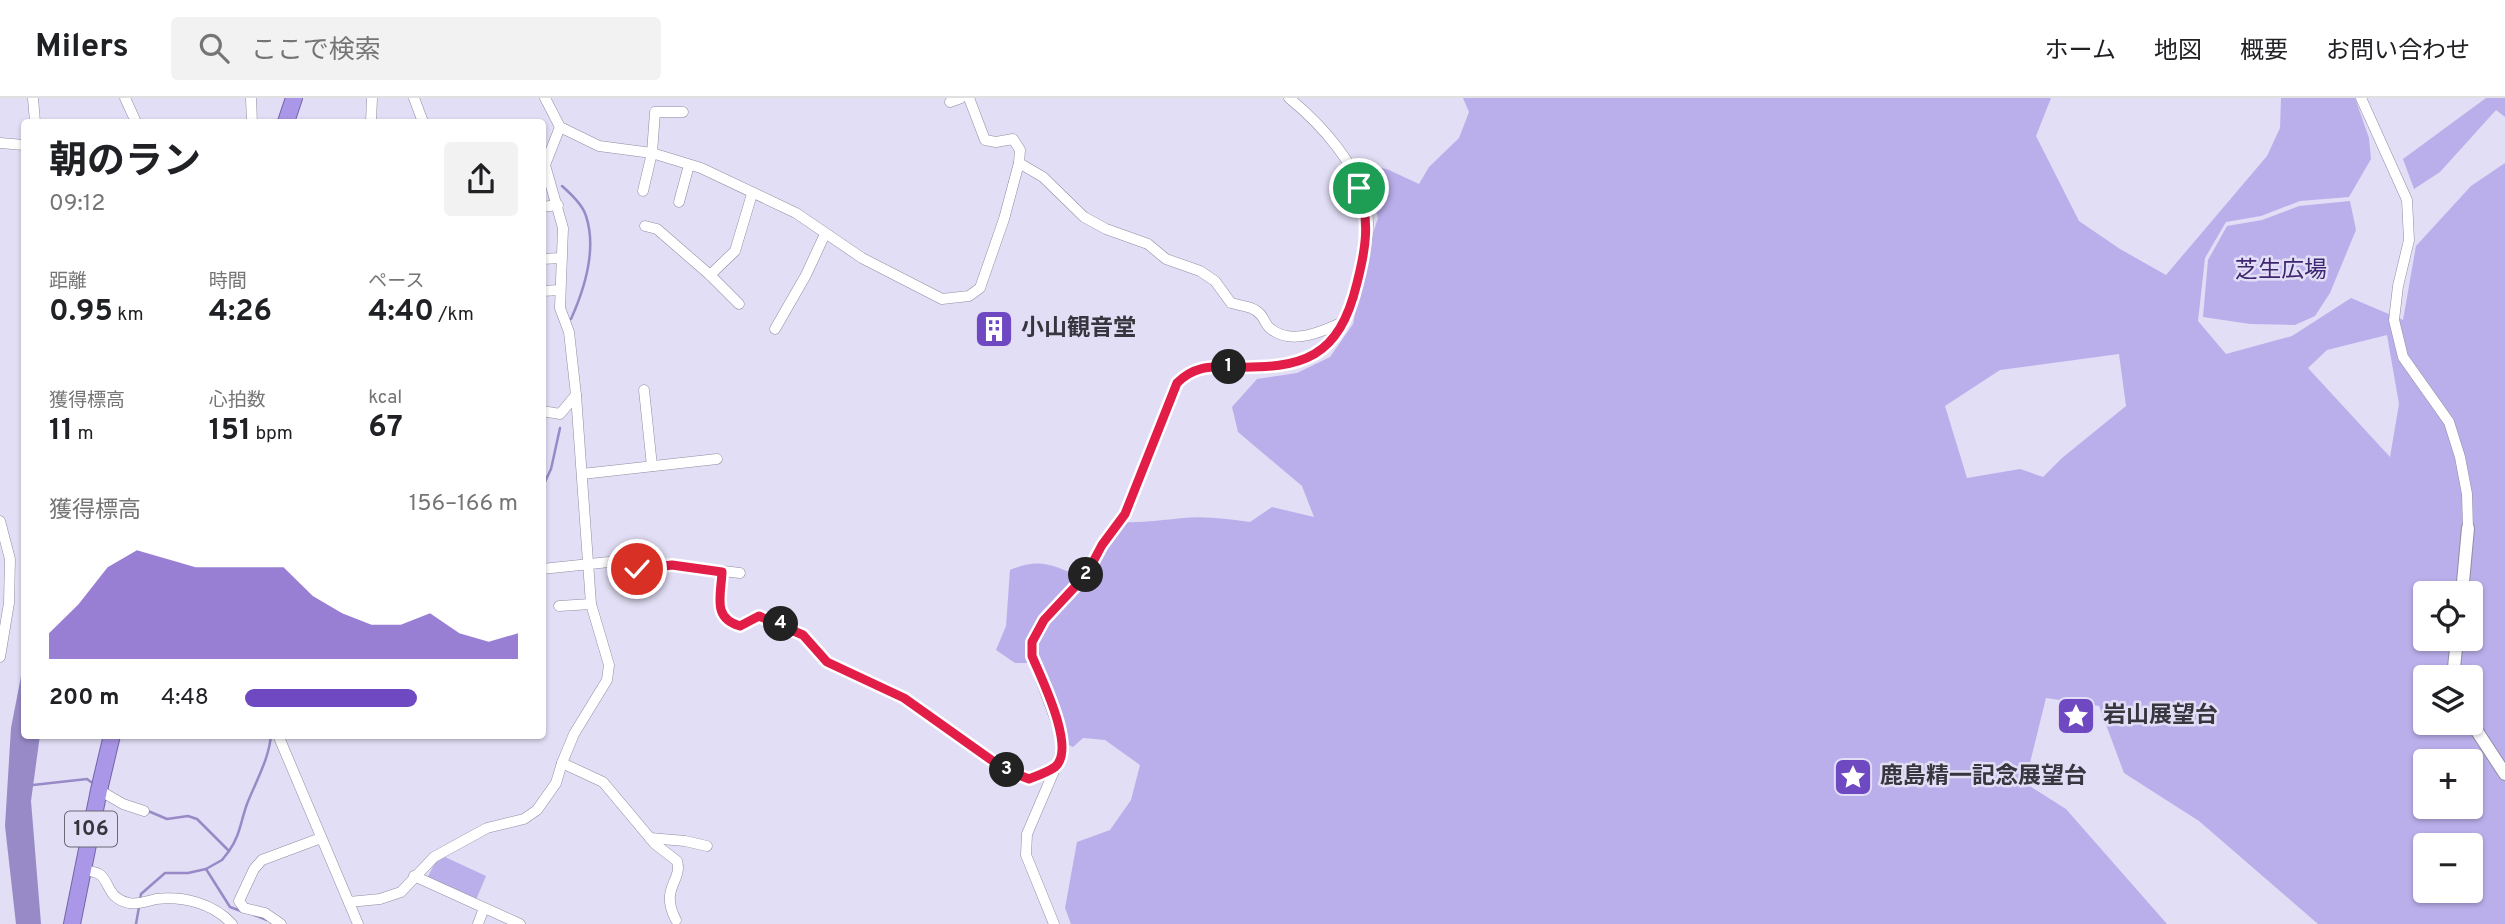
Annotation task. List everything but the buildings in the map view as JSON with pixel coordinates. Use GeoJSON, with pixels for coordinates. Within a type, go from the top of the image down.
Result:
{"type":"FeatureCollection","features":[{"type":"Feature","properties":{"kind":"highway"},"geometry":{"type":"LineString","coordinates":[[287,119],[294,98]]}},
{"type":"Feature","properties":{"kind":"highway","name":"106"},"geometry":{"type":"LineString","coordinates":[[72,924],[111,739]]}},
{"type":"Feature","properties":{"kind":"street"},"geometry":{"type":"LineString","coordinates":[[33,98],[35,119]]}},
{"type":"Feature","properties":{"kind":"street"},"geometry":{"type":"LineString","coordinates":[[125,98],[135,119]]}},
{"type":"Feature","properties":{"kind":"street"},"geometry":{"type":"LineString","coordinates":[[251,98],[252,119]]}},
{"type":"Feature","properties":{"kind":"street"},"geometry":{"type":"LineString","coordinates":[[371,119],[372,98]]}},
{"type":"Feature","properties":{"kind":"street"},"geometry":{"type":"LineString","coordinates":[[414,98],[422,119]]}},
{"type":"Feature","properties":{"kind":"street"},"geometry":{"type":"LineString","coordinates":[[545,98],[559,127],[599,145],[652,153],[701,168],[796,213],[862,258],[942,299],[970,296],[980,288],[1020,163],[1020,150],[1013,139],[996,142],[985,140],[969,98]]}},
{"type":"Feature","properties":{"kind":"street"},"geometry":{"type":"LineString","coordinates":[[950,102],[961,98]]}},
{"type":"Feature","properties":{"kind":"street"},"geometry":{"type":"LineString","coordinates":[[1055,924],[1026,855],[1027,834],[1060,757],[1062,737],[1032,656],[1032,642],[1044,620],[1086,575],[1102,545],[1125,514],[1177,383],[1187,374],[1209,366],[1293,363],[1319,352],[1334,340],[1352,303],[1367,237],[1367,210],[1351,170],[1310,116],[1289,98]]}},
{"type":"Feature","properties":{"kind":"street"},"geometry":{"type":"LineString","coordinates":[[2361,98],[2407,200],[2409,240],[2393,320],[2403,357],[2449,422],[2460,457],[2467,494],[2468,528],[2463,581]]}},
{"type":"Feature","properties":{"kind":"street"},"geometry":{"type":"LineString","coordinates":[[643,191],[652,153],[655,111],[683,112]]}},
{"type":"Feature","properties":{"kind":"street"},"geometry":{"type":"LineString","coordinates":[[546,160],[559,127]]}},
{"type":"Feature","properties":{"kind":"street"},"geometry":{"type":"LineString","coordinates":[[0,143],[21,145]]}},
{"type":"Feature","properties":{"kind":"street"},"geometry":{"type":"LineString","coordinates":[[1020,163],[1043,177],[1084,217],[1106,229],[1148,244],[1166,259],[1200,271],[1214,281],[1231,303],[1252,307],[1261,315],[1269,329],[1297,337],[1323,332],[1345,321]]}},
{"type":"Feature","properties":{"kind":"street"},"geometry":{"type":"LineString","coordinates":[[679,202],[689,165]]}},
{"type":"Feature","properties":{"kind":"street"},"geometry":{"type":"LineString","coordinates":[[349,902],[380,899],[401,892],[434,857],[487,828],[524,819],[537,810],[556,783],[574,734],[607,680],[609,665],[591,604],[576,395],[569,332],[560,308],[563,228],[546,171]]}},
{"type":"Feature","properties":{"kind":"street"},"geometry":{"type":"LineString","coordinates":[[710,275],[735,251],[752,194]]}},
{"type":"Feature","properties":{"kind":"street"},"geometry":{"type":"LineString","coordinates":[[546,206],[558,205]]}},
{"type":"Feature","properties":{"kind":"street"},"geometry":{"type":"LineString","coordinates":[[645,226],[657,229],[710,275],[738,304]]}},
{"type":"Feature","properties":{"kind":"street"},"geometry":{"type":"LineString","coordinates":[[775,329],[806,275],[825,234]]}},
{"type":"Feature","properties":{"kind":"street"},"geometry":{"type":"LineString","coordinates":[[546,259],[561,258]]}},
{"type":"Feature","properties":{"kind":"street"},"geometry":{"type":"LineString","coordinates":[[546,291],[560,290]]}},
{"type":"Feature","properties":{"kind":"street"},"geometry":{"type":"LineString","coordinates":[[644,390],[652,466]]}},
{"type":"Feature","properties":{"kind":"street"},"geometry":{"type":"LineString","coordinates":[[546,412],[560,414],[576,395]]}},
{"type":"Feature","properties":{"kind":"street"},"geometry":{"type":"LineString","coordinates":[[582,474],[717,459]]}},
{"type":"Feature","properties":{"kind":"street"},"geometry":{"type":"LineString","coordinates":[[0,521],[10,559],[9,603],[0,657]]}},
{"type":"Feature","properties":{"kind":"street"},"geometry":{"type":"LineString","coordinates":[[546,568],[609,562],[637,569],[672,565],[740,573]]}},
{"type":"Feature","properties":{"kind":"street"},"geometry":{"type":"LineString","coordinates":[[722,572],[720,611],[728,622],[740,626],[759,616],[803,635],[827,662],[904,698],[1004,769],[1029,779],[1056,766]]}},
{"type":"Feature","properties":{"kind":"street"},"geometry":{"type":"LineString","coordinates":[[559,606],[591,604]]}},
{"type":"Feature","properties":{"kind":"street"},"geometry":{"type":"LineString","coordinates":[[2480,735],[2505,774]]}},
{"type":"Feature","properties":{"kind":"street"},"geometry":{"type":"LineString","coordinates":[[280,739],[358,924]]}},
{"type":"Feature","properties":{"kind":"street"},"geometry":{"type":"LineString","coordinates":[[562,763],[603,782],[650,838],[671,855],[678,866],[669,897],[676,920]]}},
{"type":"Feature","properties":{"kind":"street"},"geometry":{"type":"LineString","coordinates":[[99,790],[123,804],[144,811]]}},
{"type":"Feature","properties":{"kind":"street"},"geometry":{"type":"LineString","coordinates":[[281,924],[265,913],[244,908],[239,901],[254,869],[262,860],[321,838]]}},
{"type":"Feature","properties":{"kind":"street"},"geometry":{"type":"LineString","coordinates":[[650,838],[707,846]]}},
{"type":"Feature","properties":{"kind":"street"},"geometry":{"type":"LineString","coordinates":[[83,870],[98,873],[108,891],[132,905],[173,897],[190,900],[211,908],[232,924]]}},
{"type":"Feature","properties":{"kind":"street"},"geometry":{"type":"LineString","coordinates":[[414,876],[520,924]]}},
{"type":"Feature","properties":{"kind":"street"},"geometry":{"type":"LineString","coordinates":[[478,924],[484,908]]}},
{"type":"Feature","properties":{"kind":"green space"},"geometry":{"type":"Polygon","coordinates":[[[1463,98],[2051,98],[2036,136],[2079,221],[2120,249],[2166,275],[2267,156],[2280,128],[2281,98],[2355,98],[2369,138],[2371,159],[2349,197],[2300,201],[2261,216],[2226,222],[2205,258],[2198,321],[2226,354],[2292,336],[2351,298],[2403,320],[2416,246],[2471,186],[2505,163],[2505,924],[2318,924],[2199,821],[2124,773],[2099,706],[2046,698],[2025,783],[2066,809],[2167,924],[1071,924],[1065,908],[1077,842],[1110,830],[1131,800],[1140,765],[1105,740],[1083,738],[1073,747],[1061,741],[1035,663],[1015,663],[996,650],[1006,626],[1010,570],[1039,564],[1083,578],[1122,522],[1200,517],[1250,522],[1272,507],[1314,517],[1302,486],[1238,432],[1232,407],[1257,379],[1297,373],[1330,357],[1353,324],[1368,248],[1378,218],[1361,162],[1389,170],[1419,184],[1429,167],[1459,138],[1469,112],[1463,98]],[[2387,335],[2327,350],[2308,368],[2390,457],[2399,404],[2387,335]],[[2119,354],[2000,370],[1945,406],[1967,478],[2020,469],[2043,477],[2126,406],[2119,354]]]}},
{"type":"Feature","properties":{"kind":"green space"},"geometry":{"type":"Polygon","coordinates":[[[2486,98],[2505,98],[2505,117],[2496,110],[2440,172],[2414,189],[2403,159],[2486,98]]]}},
{"type":"Feature","properties":{"kind":"green space","name":"芝生広場"},"geometry":{"type":"Polygon","coordinates":[[[2350,201],[2356,230],[2330,293],[2315,316],[2295,325],[2250,324],[2203,317],[2208,260],[2227,226],[2262,220],[2299,206],[2350,201]]]}},
{"type":"Feature","properties":{"kind":"green space"},"geometry":{"type":"Polygon","coordinates":[[[445,857],[486,876],[476,900],[427,878],[435,863],[445,857]]]}},
{"type":"Feature","properties":{"kind":"shaded area"},"geometry":{"type":"Polygon","coordinates":[[[21,676],[21,739],[39,739],[31,801],[41,924],[16,924],[5,826],[11,728],[21,676]]]}},
{"type":"Feature","properties":{"kind":"waterway"},"geometry":{"type":"LineString","coordinates":[[562,186],[584,212],[590,242],[588,269],[571,319]]}},
{"type":"Feature","properties":{"kind":"waterway"},"geometry":{"type":"LineString","coordinates":[[546,480],[560,428]]}},
{"type":"Feature","properties":{"kind":"waterway"},"geometry":{"type":"LineString","coordinates":[[229,851],[238,834],[271,739]]}},
{"type":"Feature","properties":{"kind":"waterway"},"geometry":{"type":"LineString","coordinates":[[33,785],[87,779],[91,782]]}},
{"type":"Feature","properties":{"kind":"waterway"},"geometry":{"type":"LineString","coordinates":[[148,811],[167,819],[188,816],[197,819],[229,851],[222,860],[206,869],[230,907],[241,911]]}},
{"type":"Feature","properties":{"kind":"waterway"},"geometry":{"type":"LineString","coordinates":[[140,900],[141,894],[165,873],[188,873],[206,869]]}},
{"type":"Feature","properties":{"kind":"waterway"},"geometry":{"type":"LineString","coordinates":[[136,924],[139,907]]}},
{"type":"Feature","properties":{"kind":"waterway"},"geometry":{"type":"LineString","coordinates":[[254,915],[267,920]]}},
{"type":"Feature","properties":{"kind":"place","name":"小山観音堂"},"geometry":{"type":"Point","coordinates":[994,329]}},
{"type":"Feature","properties":{"kind":"place","name":"岩山展望台"},"geometry":{"type":"Point","coordinates":[2076,716]}},
{"type":"Feature","properties":{"kind":"place","name":"鹿島精一記念展望台"},"geometry":{"type":"Point","coordinates":[1853,777]}},
{"type":"Feature","properties":{"kind":"route"},"geometry":{"type":"LineString","coordinates":[[637,569],[672,565],[722,572],[720,611],[728,622],[740,626],[759,616],[803,635],[827,662],[904,698],[1004,769],[1029,779],[1056,766],[1062,737],[1032,656],[1032,642],[1044,620],[1086,575],[1102,545],[1125,514],[1177,383],[1187,374],[1209,366],[1268,366],[1293,363],[1319,352],[1334,340],[1352,303],[1367,237],[1367,210],[1359,188]]}}]}
